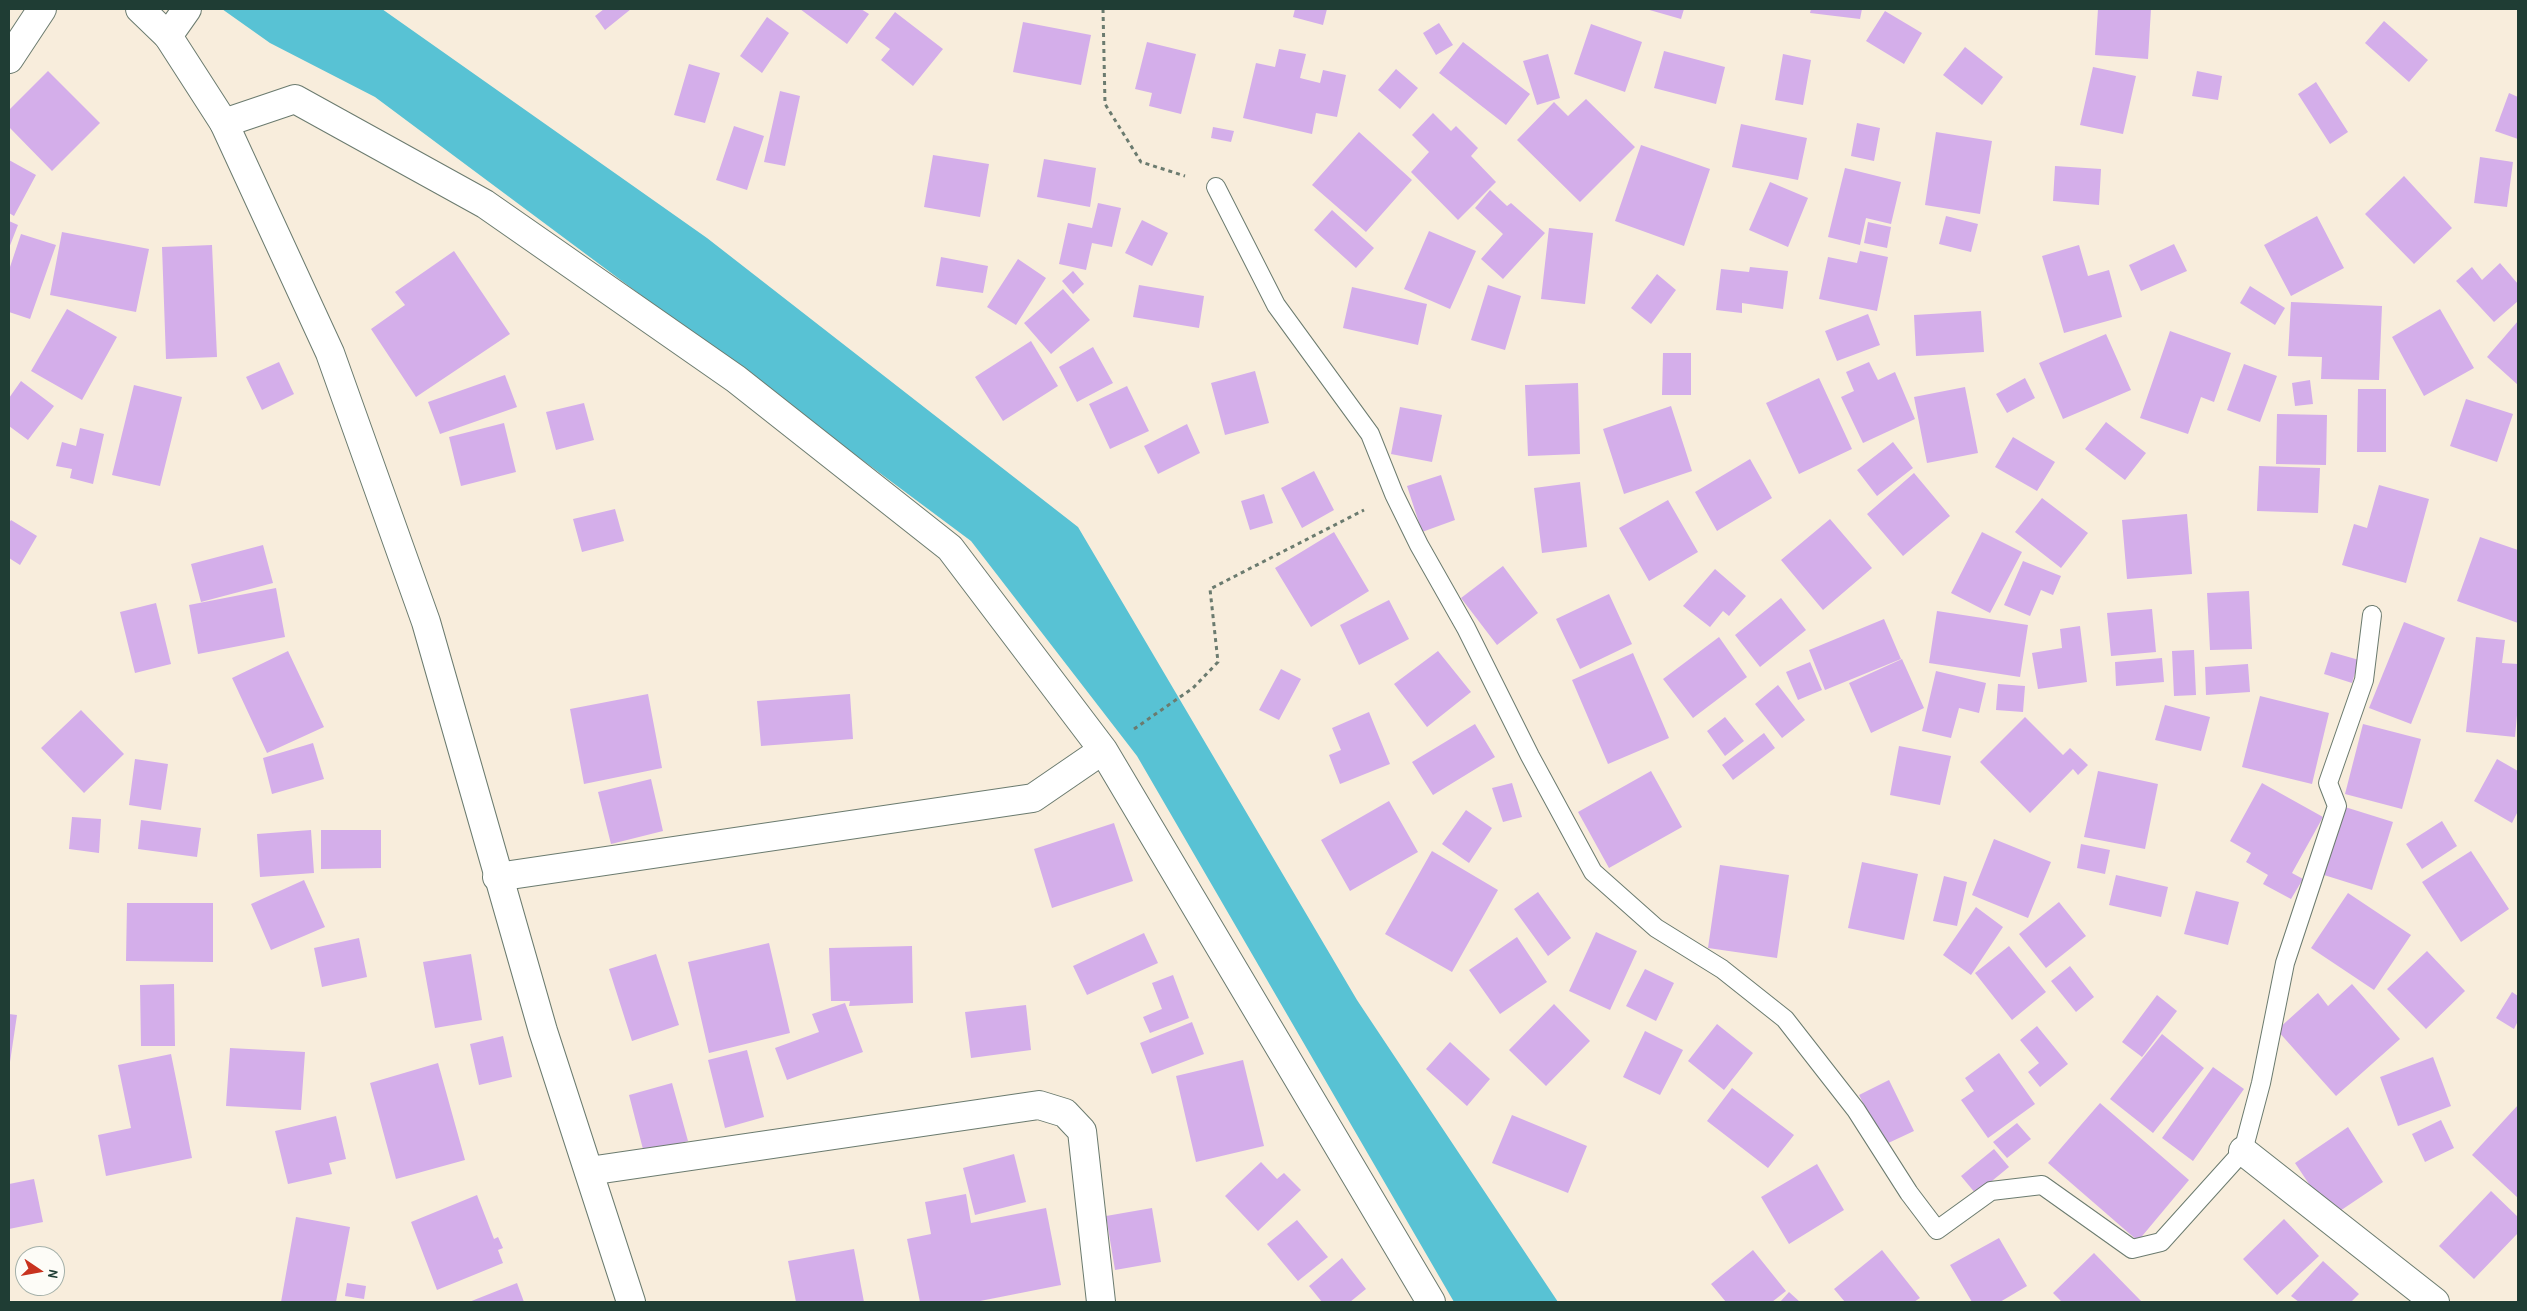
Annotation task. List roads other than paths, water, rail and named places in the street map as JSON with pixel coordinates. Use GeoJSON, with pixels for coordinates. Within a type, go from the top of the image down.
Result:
{"type":"FeatureCollection","features":[{"type":"Feature","properties":{"kind":"street"},"geometry":{"type":"LineString","coordinates":[[9,59],[42,9]]}},
{"type":"Feature","properties":{"kind":"street"},"geometry":{"type":"LineString","coordinates":[[140,9],[168,36],[224,123],[330,353],[426,622],[543,1031],[630,1302]]}},
{"type":"Feature","properties":{"kind":"street"},"geometry":{"type":"LineString","coordinates":[[168,36],[187,9]]}},
{"type":"Feature","properties":{"kind":"street"},"geometry":{"type":"LineString","coordinates":[[224,123],[295,99],[485,204],[728,373],[950,548],[1103,750],[1431,1302]]}},
{"type":"Feature","properties":{"kind":"street"},"geometry":{"type":"LineString","coordinates":[[498,877],[1033,798],[1103,750]]}},
{"type":"Feature","properties":{"kind":"street"},"geometry":{"type":"LineString","coordinates":[[589,1171],[1039,1105],[1065,1113],[1082,1130],[1101,1302]]}},
{"type":"Feature","properties":{"kind":"street"},"geometry":{"type":"LineString","coordinates":[[2243,1151],[2435,1302]]}},
{"type":"Feature","properties":{"kind":"lane"},"geometry":{"type":"LineString","coordinates":[[1216,187],[1276,305],[1370,434],[1394,494],[1419,545],[1466,628],[1530,756],[1592,872],[1656,928],[1722,969],[1786,1019],[1856,1110],[1909,1193],[1936,1230],[1991,1191],[2042,1185],[2132,1249],[2161,1242],[2243,1151],[2261,1083],[2285,962],[2337,806],[2328,784],[2364,680],[2372,615]]}},
{"type":"Feature","properties":{"kind":"water"},"geometry":{"type":"Polygon","coordinates":[[[222,9],[382,9],[707,238],[1078,527],[1357,1000],[1558,1302],[1454,1302],[1137,756],[971,541],[375,97],[270,43],[222,9]]]}}]}
